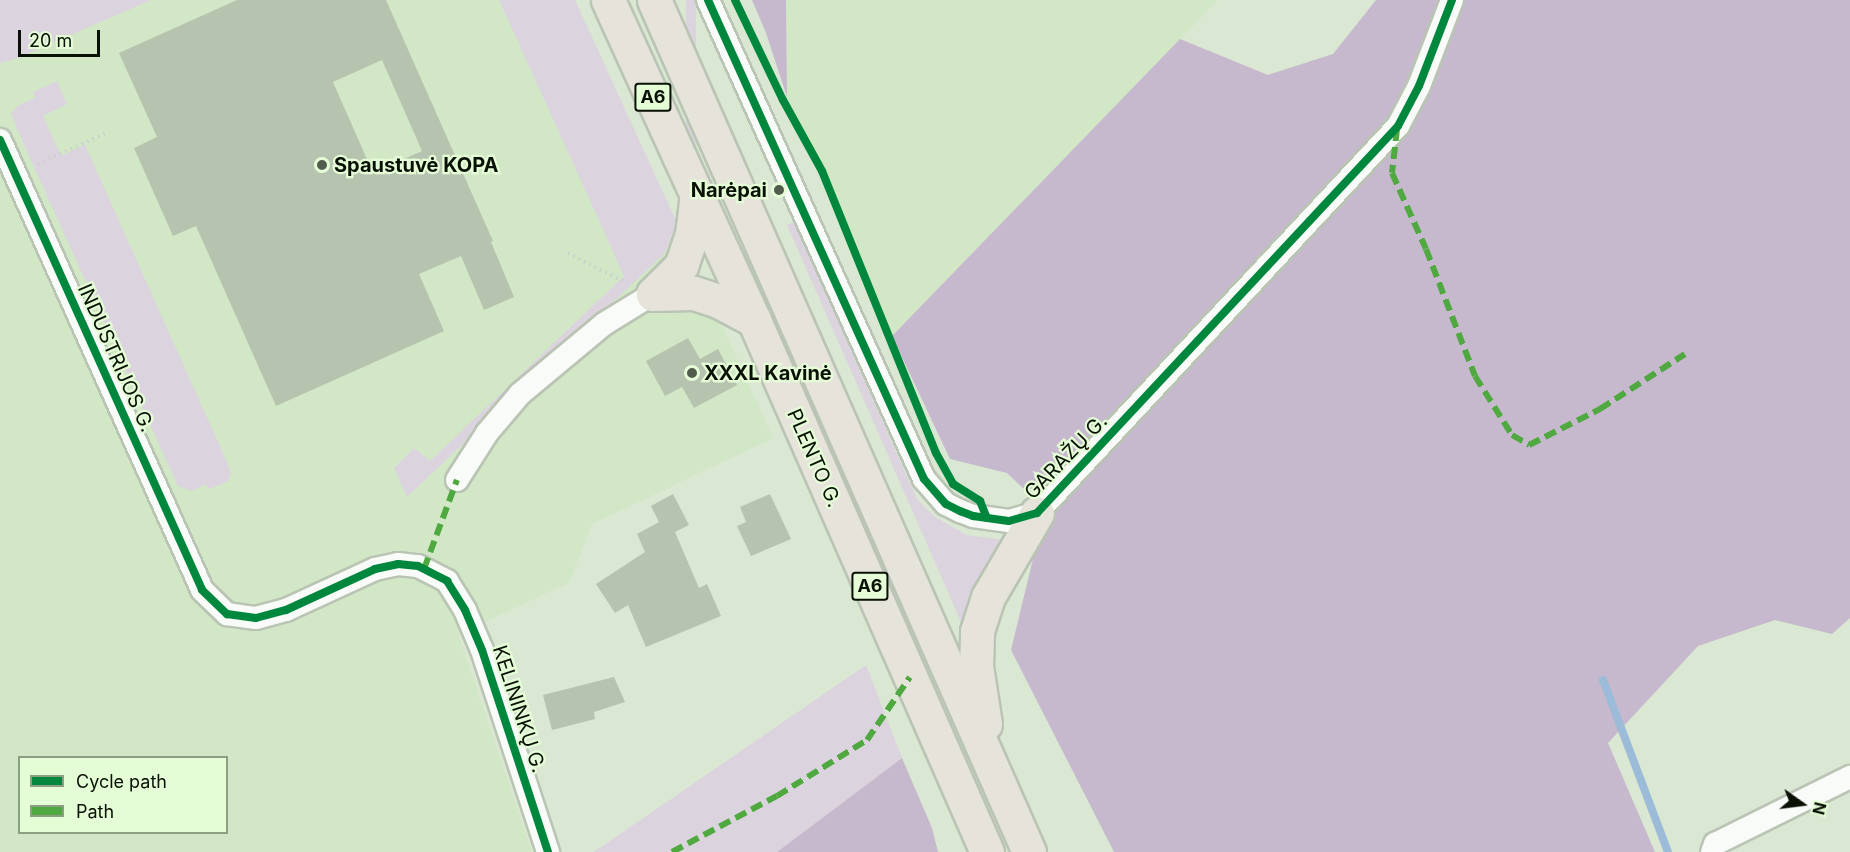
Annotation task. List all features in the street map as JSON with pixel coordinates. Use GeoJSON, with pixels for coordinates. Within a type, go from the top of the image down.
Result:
{"type":"FeatureCollection","features":[{"type":"Feature","properties":{"kind":"highway","name":"PLENTO G."},"geometry":{"type":"LineString","coordinates":[[608,0],[753,320],[987,852]]}},
{"type":"Feature","properties":{"kind":"highway","name":"PLENTO G."},"geometry":{"type":"LineString","coordinates":[[654,0],[1029,852]]}},
{"type":"Feature","properties":{"kind":"highway"},"geometry":{"type":"LineString","coordinates":[[652,295],[681,266],[692,234],[697,195]]}},
{"type":"Feature","properties":{"kind":"highway"},"geometry":{"type":"LineString","coordinates":[[652,295],[694,293],[718,301],[753,320]]}},
{"type":"Feature","properties":{"kind":"highway"},"geometry":{"type":"LineString","coordinates":[[990,764],[976,666],[977,631],[988,597],[1037,513]]}},
{"type":"Feature","properties":{"kind":"street","name":"GARAŽŲ G."},"geometry":{"type":"LineString","coordinates":[[708,0],[924,479],[946,504],[973,516],[1010,521],[1037,513],[1398,126],[1419,86],[1452,0]]}},
{"type":"Feature","properties":{"kind":"street","name":"INDUSTRIJOS G."},"geometry":{"type":"LineString","coordinates":[[0,140],[202,590],[227,614],[238,618],[255,618],[286,610],[375,569],[398,564],[418,566],[447,581]]}},
{"type":"Feature","properties":{"kind":"street"},"geometry":{"type":"LineString","coordinates":[[457,480],[487,433],[520,394],[604,324],[652,295]]}},
{"type":"Feature","properties":{"kind":"street","name":"KELININKŲ G."},"geometry":{"type":"LineString","coordinates":[[447,581],[465,610],[482,650],[548,852]]}},
{"type":"Feature","properties":{"kind":"street"},"geometry":{"type":"LineString","coordinates":[[1712,852],[1715,844],[1850,777]]}},
{"type":"Feature","properties":{"kind":"path"},"geometry":{"type":"LineString","coordinates":[[15,174],[106,133]]}},
{"type":"Feature","properties":{"kind":"path"},"geometry":{"type":"LineString","coordinates":[[568,253],[652,295]]}},
{"type":"Feature","properties":{"kind":"shaded area"},"geometry":{"type":"Polygon","coordinates":[[[0,0],[575,0],[773,438],[592,524],[569,583],[458,634],[532,852],[0,852],[0,0]]]}},
{"type":"Feature","properties":{"kind":"shaded area"},"geometry":{"type":"Polygon","coordinates":[[[0,0],[151,0],[18,58],[0,63],[0,0]]]}},
{"type":"Feature","properties":{"kind":"shaded area"},"geometry":{"type":"Polygon","coordinates":[[[499,0],[575,0],[677,223],[664,254],[407,497],[394,468],[414,448],[430,461],[624,276],[499,0]]]}},
{"type":"Feature","properties":{"kind":"shaded area"},"geometry":{"type":"Polygon","coordinates":[[[686,0],[696,0],[696,185],[686,185],[686,0]]]}},
{"type":"Feature","properties":{"kind":"shaded area"},"geometry":{"type":"Polygon","coordinates":[[[752,0],[786,0],[787,97],[766,33],[752,0]]]}},
{"type":"Feature","properties":{"kind":"shaded area"},"geometry":{"type":"Polygon","coordinates":[[[786,0],[1218,0],[892,336],[834,194],[787,97],[786,0]]]}},
{"type":"Feature","properties":{"kind":"shaded area"},"geometry":{"type":"Polygon","coordinates":[[[1376,0],[1850,0],[1850,618],[1832,634],[1775,620],[1698,646],[1608,743],[1655,852],[1114,852],[1011,650],[1039,534],[1030,495],[1007,473],[950,459],[892,336],[1180,39],[1268,75],[1333,54],[1376,0]]]}},
{"type":"Feature","properties":{"kind":"shaded area"},"geometry":{"type":"Polygon","coordinates":[[[57,81],[67,104],[43,116],[61,156],[85,145],[227,462],[231,474],[227,482],[209,489],[206,484],[192,491],[178,486],[16,127],[11,113],[19,105],[35,98],[33,92],[57,81]]]}},
{"type":"Feature","properties":{"kind":"shaded area"},"geometry":{"type":"Polygon","coordinates":[[[794,222],[917,499],[935,517],[967,535],[1004,540],[965,631],[787,225],[794,222]]]}},
{"type":"Feature","properties":{"kind":"shaded area"},"geometry":{"type":"Polygon","coordinates":[[[866,665],[902,758],[777,852],[594,852],[866,665]]]}},
{"type":"Feature","properties":{"kind":"shaded area"},"geometry":{"type":"Polygon","coordinates":[[[902,758],[932,828],[938,852],[777,852],[902,758]]]}},
{"type":"Feature","properties":{"kind":"building"},"geometry":{"type":"Polygon","coordinates":[[[237,0],[386,0],[493,241],[491,242],[514,297],[484,310],[461,256],[419,274],[444,331],[276,406],[196,226],[173,236],[134,148],[157,137],[119,53],[237,0]],[[382,60],[333,82],[373,173],[422,151],[382,60]]]}},
{"type":"Feature","properties":{"kind":"building","name":"XXXL Kavinė"},"geometry":{"type":"Polygon","coordinates":[[[688,338],[700,359],[718,349],[737,385],[694,408],[682,387],[665,396],[646,361],[688,338]]]}},
{"type":"Feature","properties":{"kind":"building"},"geometry":{"type":"Polygon","coordinates":[[[673,494],[689,525],[675,532],[699,588],[707,584],[721,616],[646,647],[628,605],[615,613],[596,584],[645,552],[637,534],[659,522],[651,506],[673,494]]]}},
{"type":"Feature","properties":{"kind":"building"},"geometry":{"type":"Polygon","coordinates":[[[770,494],[791,539],[751,556],[737,526],[746,522],[740,507],[770,494]]]}},
{"type":"Feature","properties":{"kind":"building"},"geometry":{"type":"Polygon","coordinates":[[[614,677],[625,702],[594,712],[595,719],[552,730],[543,695],[614,677]]]}},
{"type":"Feature","properties":{"kind":"waterway"},"geometry":{"type":"LineString","coordinates":[[1603,680],[1668,852]]}},
{"type":"Feature","properties":{"kind":"marked path"},"geometry":{"type":"LineString","coordinates":[[1397,129],[1392,173],[1426,249],[1475,376],[1512,435],[1529,445],[1600,409],[1685,354]]}},
{"type":"Feature","properties":{"kind":"marked path"},"geometry":{"type":"LineString","coordinates":[[424,569],[457,480]]}},
{"type":"Feature","properties":{"kind":"marked path"},"geometry":{"type":"LineString","coordinates":[[672,852],[777,796],[867,740],[910,677]]}},
{"type":"Feature","properties":{"kind":"cycle path"},"geometry":{"type":"LineString","coordinates":[[708,0],[924,479],[946,504],[960,511],[973,516],[1009,521],[1037,513],[1398,126],[1419,86],[1452,0]]}},
{"type":"Feature","properties":{"kind":"cycle path"},"geometry":{"type":"LineString","coordinates":[[735,0],[783,100],[822,171],[936,453],[953,484],[980,501],[987,518]]}},
{"type":"Feature","properties":{"kind":"cycle path"},"geometry":{"type":"LineString","coordinates":[[0,140],[202,590],[227,614],[256,618],[286,610],[375,569],[398,564],[418,566],[447,581],[465,610],[482,650],[548,852]]}},
{"type":"Feature","properties":{"kind":"place","name":"Spaustuvė KOPA"},"geometry":{"type":"Point","coordinates":[322,165]}},
{"type":"Feature","properties":{"kind":"place","name":"Narėpai"},"geometry":{"type":"Point","coordinates":[779,190]}},
{"type":"Feature","properties":{"kind":"place","name":"XXXL Kavinė"},"geometry":{"type":"Point","coordinates":[692,373]}}]}
